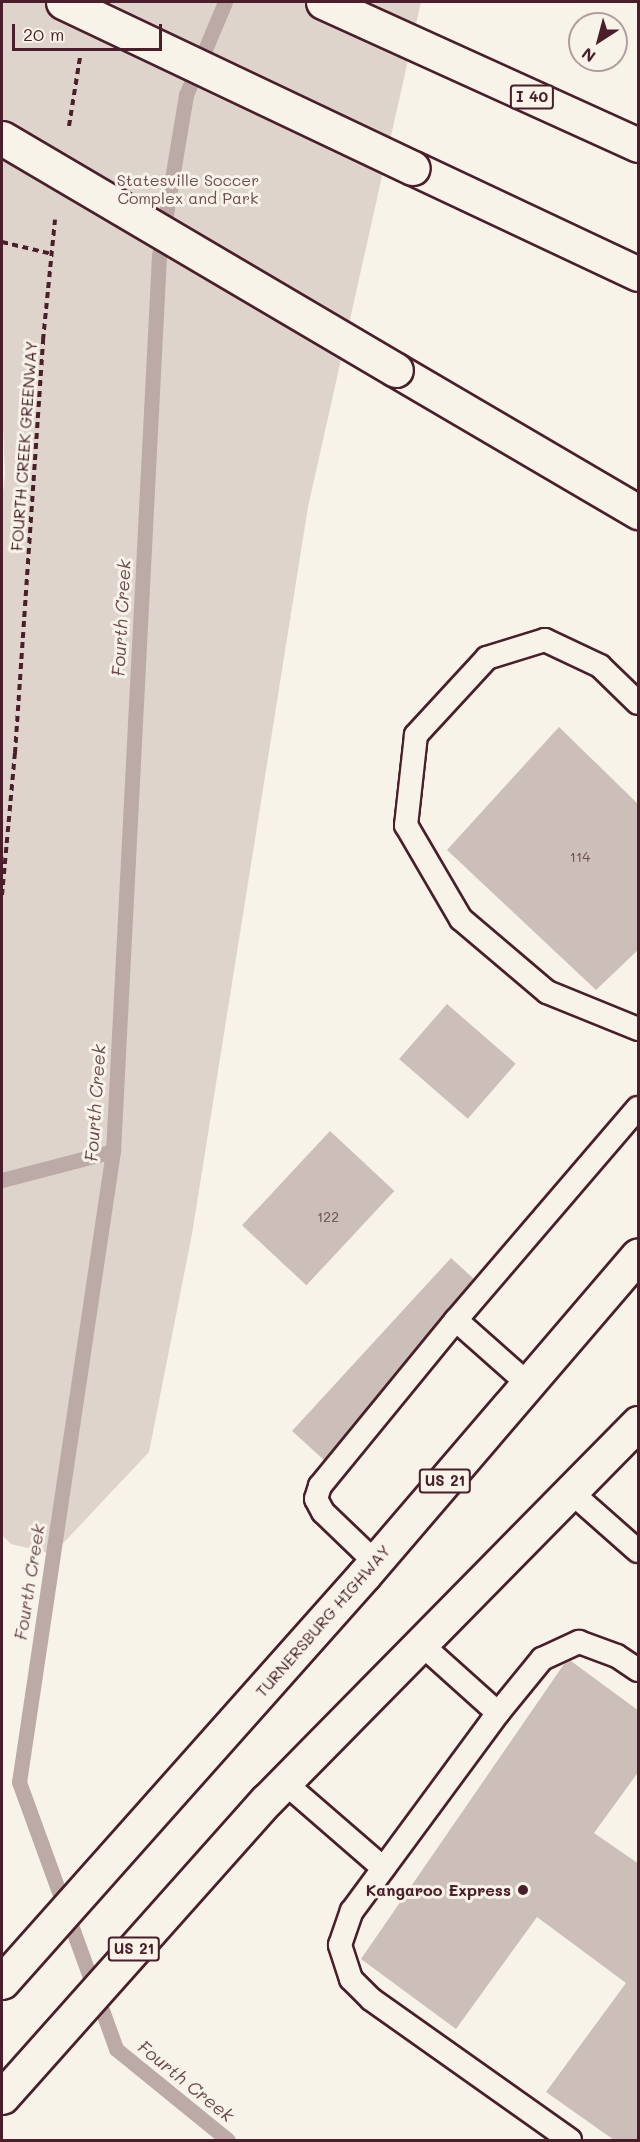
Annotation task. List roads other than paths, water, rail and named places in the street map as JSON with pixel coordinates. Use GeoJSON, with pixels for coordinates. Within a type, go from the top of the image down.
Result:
{"type":"FeatureCollection","features":[{"type":"Feature","properties":{"kind":"main road"},"geometry":{"type":"LineString","coordinates":[[63,2],[639,274]]}},
{"type":"Feature","properties":{"kind":"main road","name":"I 40"},"geometry":{"type":"LineString","coordinates":[[323,2],[639,145]]}},
{"type":"Feature","properties":{"kind":"main road"},"geometry":{"type":"LineString","coordinates":[[2,138],[639,512]]}},
{"type":"Feature","properties":{"kind":"main road","name":"TURNERSBURG HIGHWAY"},"geometry":{"type":"LineString","coordinates":[[2,1982],[249,1706],[639,1255]]}},
{"type":"Feature","properties":{"kind":"main road","name":"US 21"},"geometry":{"type":"LineString","coordinates":[[2,2097],[276,1791],[639,1424]]}},
{"type":"Feature","properties":{"kind":"lane"},"geometry":{"type":"LineString","coordinates":[[639,703],[600,666],[545,640],[487,658],[416,735],[406,825],[461,919],[547,992],[639,1029]]}},
{"type":"Feature","properties":{"kind":"lane"},"geometry":{"type":"LineString","coordinates":[[375,1562],[323,1512],[316,1499],[320,1486],[456,1320],[639,1108]]}},
{"type":"Feature","properties":{"kind":"lane"},"geometry":{"type":"LineString","coordinates":[[456,1320],[528,1384]]}},
{"type":"Feature","properties":{"kind":"lane"},"geometry":{"type":"LineString","coordinates":[[571,1492],[639,1551]]}},
{"type":"Feature","properties":{"kind":"lane"},"geometry":{"type":"LineString","coordinates":[[570,2140],[371,1999],[351,1979],[340,1946],[352,1911],[498,1713],[542,1659],[579,1642],[617,1656],[639,1670]]}},
{"type":"Feature","properties":{"kind":"lane"},"geometry":{"type":"LineString","coordinates":[[421,1644],[498,1713]]}},
{"type":"Feature","properties":{"kind":"lane"},"geometry":{"type":"LineString","coordinates":[[276,1791],[383,1868]]}},
{"type":"Feature","properties":{"kind":"waterway","name":"Fourth Creek"},"geometry":{"type":"LineString","coordinates":[[225,2],[186,95],[159,256],[113,1151],[19,1782],[116,2049],[228,2140]]}},
{"type":"Feature","properties":{"kind":"waterway"},"geometry":{"type":"LineString","coordinates":[[2,1180],[113,1151]]}},
{"type":"Feature","properties":{"kind":"place","name":"Kangaroo Express"},"geometry":{"type":"Point","coordinates":[523,1890]}},
{"type":"Feature","properties":{"kind":"park label","name":"Statesville Soccer Complex and Park"},"geometry":{"type":"Point","coordinates":[188,189]}}]}
